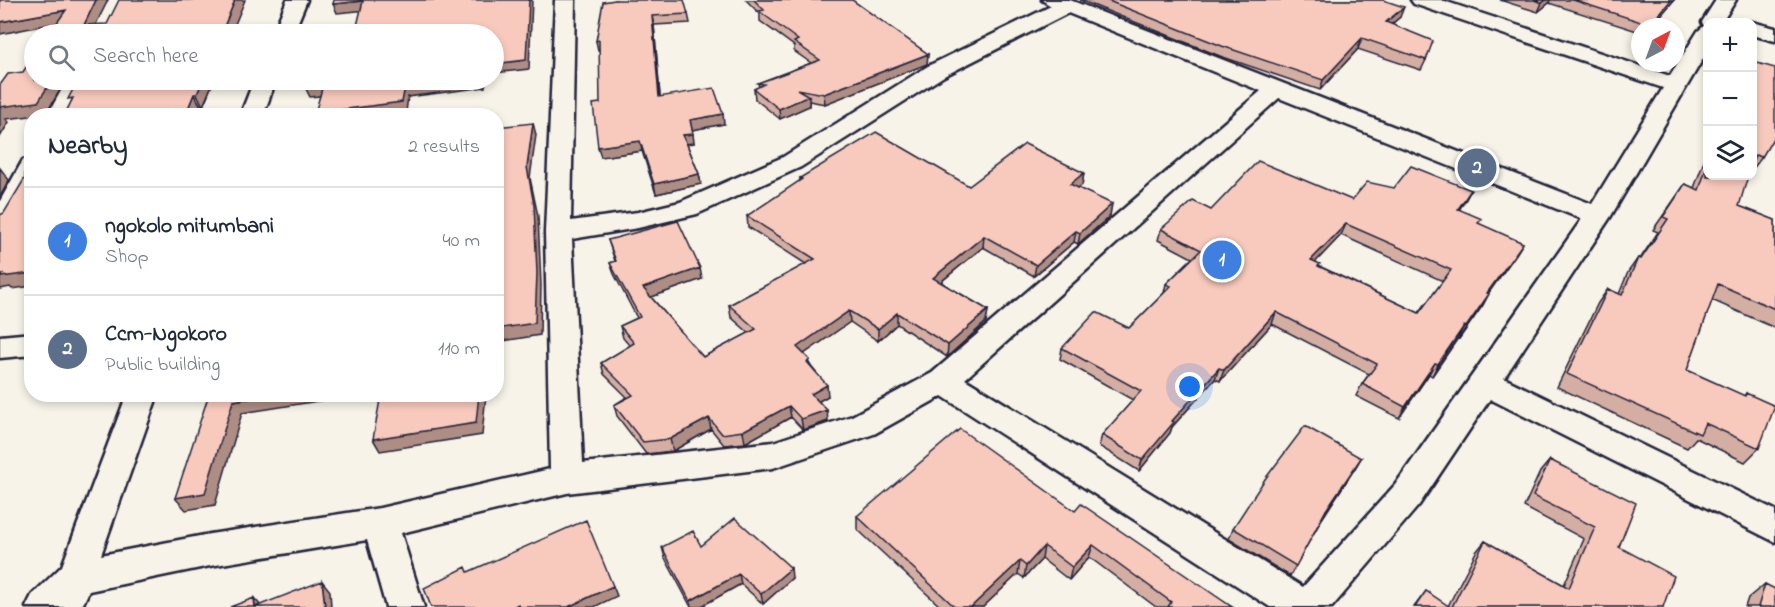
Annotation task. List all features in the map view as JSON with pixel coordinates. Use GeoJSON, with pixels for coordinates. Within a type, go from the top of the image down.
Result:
{"type":"FeatureCollection","features":[{"type":"Feature","properties":{"kind":"street"},"geometry":{"type":"LineString","coordinates":[[287,24],[297,0]]}},
{"type":"Feature","properties":{"kind":"street"},"geometry":{"type":"LineString","coordinates":[[565,0],[558,232],[567,479]]}},
{"type":"Feature","properties":{"kind":"street"},"geometry":{"type":"LineString","coordinates":[[1421,0],[1675,85]]}},
{"type":"Feature","properties":{"kind":"street"},"geometry":{"type":"LineString","coordinates":[[558,232],[638,220],[688,208],[792,162],[936,71],[1058,3],[1598,216]]}},
{"type":"Feature","properties":{"kind":"street"},"geometry":{"type":"LineString","coordinates":[[1757,30],[1775,35]]}},
{"type":"Feature","properties":{"kind":"street"},"geometry":{"type":"LineString","coordinates":[[1310,607],[1407,495],[1598,216],[1675,85],[1703,42]]}},
{"type":"Feature","properties":{"kind":"street"},"geometry":{"type":"LineString","coordinates":[[45,607],[70,592],[210,550],[380,523],[567,479],[773,455],[863,425],[943,381],[1277,88]]}},
{"type":"Feature","properties":{"kind":"street"},"geometry":{"type":"LineString","coordinates":[[62,108],[72,90]]}},
{"type":"Feature","properties":{"kind":"street"},"geometry":{"type":"LineString","coordinates":[[254,108],[261,90]]}},
{"type":"Feature","properties":{"kind":"street"},"geometry":{"type":"LineString","coordinates":[[0,219],[4,217],[24,180]]}},
{"type":"Feature","properties":{"kind":"street"},"geometry":{"type":"LineString","coordinates":[[0,347],[24,345]]}},
{"type":"Feature","properties":{"kind":"street"},"geometry":{"type":"LineString","coordinates":[[943,381],[1302,607]]}},
{"type":"Feature","properties":{"kind":"street"},"geometry":{"type":"LineString","coordinates":[[1484,382],[1775,527]]}},
{"type":"Feature","properties":{"kind":"street"},"geometry":{"type":"LineString","coordinates":[[70,592],[140,402]]}},
{"type":"Feature","properties":{"kind":"street"},"geometry":{"type":"LineString","coordinates":[[380,523],[405,607]]}},
{"type":"Feature","properties":{"kind":"building"},"geometry":{"type":"Polygon","coordinates":[[[0,0],[96,0],[84,24],[56,24],[66,10],[0,22],[0,0]]]}},
{"type":"Feature","properties":{"kind":"building"},"geometry":{"type":"Polygon","coordinates":[[[119,0],[235,0],[225,24],[107,24],[119,0]]]}},
{"type":"Feature","properties":{"kind":"building"},"geometry":{"type":"Polygon","coordinates":[[[334,0],[529,0],[526,60],[504,63],[504,24],[357,24],[363,1],[333,4],[334,0]]]}},
{"type":"Feature","properties":{"kind":"building"},"geometry":{"type":"Polygon","coordinates":[[[684,0],[688,14],[652,16],[659,97],[714,88],[723,114],[690,120],[693,134],[683,135],[699,174],[654,184],[640,141],[598,147],[593,104],[600,103],[599,40],[596,41],[603,2],[684,0]]]}},
{"type":"Feature","properties":{"kind":"building"},"geometry":{"type":"Polygon","coordinates":[[[754,0],[852,0],[928,54],[824,94],[797,89],[809,96],[779,109],[754,89],[764,84],[758,83],[820,60],[794,42],[798,40],[759,11],[764,10],[754,0]]]}},
{"type":"Feature","properties":{"kind":"building"},"geometry":{"type":"Polygon","coordinates":[[[1106,0],[1383,0],[1404,7],[1386,22],[1433,41],[1426,60],[1362,38],[1323,80],[1222,46],[1106,0]]]}},
{"type":"Feature","properties":{"kind":"building"},"geometry":{"type":"Polygon","coordinates":[[[1573,0],[1671,0],[1656,18],[1631,19],[1573,0]]]}},
{"type":"Feature","properties":{"kind":"building"},"geometry":{"type":"Polygon","coordinates":[[[1757,63],[1775,68],[1775,135],[1762,157],[1757,156],[1757,63]]]}},
{"type":"Feature","properties":{"kind":"building"},"geometry":{"type":"Polygon","coordinates":[[[24,70],[24,90],[46,90],[38,102],[0,107],[0,85],[8,74],[24,70]]]}},
{"type":"Feature","properties":{"kind":"building"},"geometry":{"type":"Polygon","coordinates":[[[73,90],[199,90],[197,94],[194,94],[188,108],[68,108],[73,98],[68,99],[73,90]]]}},
{"type":"Feature","properties":{"kind":"building"},"geometry":{"type":"Polygon","coordinates":[[[322,90],[404,90],[402,102],[355,108],[316,108],[322,90]]]}},
{"type":"Feature","properties":{"kind":"building"},"geometry":{"type":"Polygon","coordinates":[[[533,123],[527,167],[534,205],[537,273],[535,323],[504,328],[504,126],[533,123]]]}},
{"type":"Feature","properties":{"kind":"building"},"geometry":{"type":"Polygon","coordinates":[[[876,132],[969,186],[1025,144],[1084,173],[1070,184],[1112,204],[1080,233],[1076,231],[1036,265],[984,236],[933,278],[988,310],[948,345],[897,313],[878,329],[849,311],[797,347],[810,360],[807,362],[827,385],[811,394],[827,410],[801,419],[789,406],[743,431],[722,434],[709,418],[670,439],[643,442],[614,405],[633,395],[601,363],[634,343],[620,326],[640,317],[610,263],[616,261],[608,240],[678,221],[700,268],[643,288],[703,357],[756,329],[729,305],[815,259],[747,216],[802,179],[800,178],[876,132]]]}},
{"type":"Feature","properties":{"kind":"building"},"geometry":{"type":"Polygon","coordinates":[[[1258,161],[1352,200],[1367,182],[1394,188],[1411,166],[1471,190],[1458,209],[1482,219],[1478,223],[1523,243],[1466,327],[1464,326],[1438,364],[1435,363],[1405,407],[1362,384],[1377,364],[1276,312],[1224,370],[1219,368],[1172,421],[1174,422],[1142,460],[1102,435],[1141,391],[1062,348],[1096,312],[1129,328],[1171,286],[1166,284],[1201,250],[1161,229],[1193,201],[1211,210],[1258,161]],[[1346,224],[1311,260],[1320,264],[1318,266],[1419,313],[1451,270],[1346,224]]]}},
{"type":"Feature","properties":{"kind":"building"},"geometry":{"type":"Polygon","coordinates":[[[1703,178],[1703,180],[1747,180],[1739,206],[1775,220],[1775,309],[1718,284],[1687,370],[1745,396],[1746,393],[1775,406],[1759,448],[1705,423],[1700,434],[1567,374],[1608,289],[1622,295],[1638,258],[1641,259],[1668,219],[1663,217],[1685,184],[1699,190],[1703,178]]]}},
{"type":"Feature","properties":{"kind":"building"},"geometry":{"type":"Polygon","coordinates":[[[24,180],[24,274],[1,277],[3,274],[0,275],[0,215],[4,213],[24,180]]]}},
{"type":"Feature","properties":{"kind":"building"},"geometry":{"type":"Polygon","coordinates":[[[206,402],[233,402],[205,493],[175,498],[206,402]]]}},
{"type":"Feature","properties":{"kind":"building"},"geometry":{"type":"Polygon","coordinates":[[[380,402],[478,402],[476,423],[373,439],[380,402]]]}},
{"type":"Feature","properties":{"kind":"building"},"geometry":{"type":"Polygon","coordinates":[[[1305,426],[1361,458],[1326,510],[1296,566],[1233,528],[1265,479],[1305,426]]]}},
{"type":"Feature","properties":{"kind":"building"},"geometry":{"type":"Polygon","coordinates":[[[960,429],[1075,511],[1081,504],[1232,607],[1168,607],[1171,602],[1093,545],[1072,567],[1044,546],[1026,566],[1020,561],[971,607],[955,607],[857,516],[960,429]]]}},
{"type":"Feature","properties":{"kind":"building"},"geometry":{"type":"Polygon","coordinates":[[[1550,460],[1636,503],[1619,547],[1674,576],[1663,607],[1452,607],[1485,541],[1569,588],[1595,527],[1533,496],[1550,460]]]}},
{"type":"Feature","properties":{"kind":"building"},"geometry":{"type":"Polygon","coordinates":[[[735,518],[791,568],[761,594],[739,574],[690,601],[662,547],[693,531],[701,546],[735,518]]]}},
{"type":"Feature","properties":{"kind":"building"},"geometry":{"type":"Polygon","coordinates":[[[586,520],[613,586],[568,607],[519,607],[518,604],[513,607],[431,607],[424,588],[466,567],[468,572],[586,520]]]}},
{"type":"Feature","properties":{"kind":"building"},"geometry":{"type":"Polygon","coordinates":[[[322,581],[325,607],[255,607],[322,581]]]}},
{"type":"Feature","properties":{"kind":"building"},"geometry":{"type":"Polygon","coordinates":[[[1765,584],[1775,589],[1775,607],[1758,607],[1765,584]]]}},
{"type":"Feature","properties":{"kind":"building"},"geometry":{"type":"Polygon","coordinates":[[[1426,591],[1450,607],[1415,607],[1426,591]]]}},
{"type":"Feature","properties":{"kind":"building"},"geometry":{"type":"Polygon","coordinates":[[[254,598],[255,607],[230,607],[254,598]]]}},
{"type":"Feature","properties":{"kind":"place","name":"Ccm-Ngokoro"},"geometry":{"type":"Point","coordinates":[1477,168]}},
{"type":"Feature","properties":{"kind":"place","name":"ngokolo mitumbani"},"geometry":{"type":"Point","coordinates":[1222,260]}}]}
